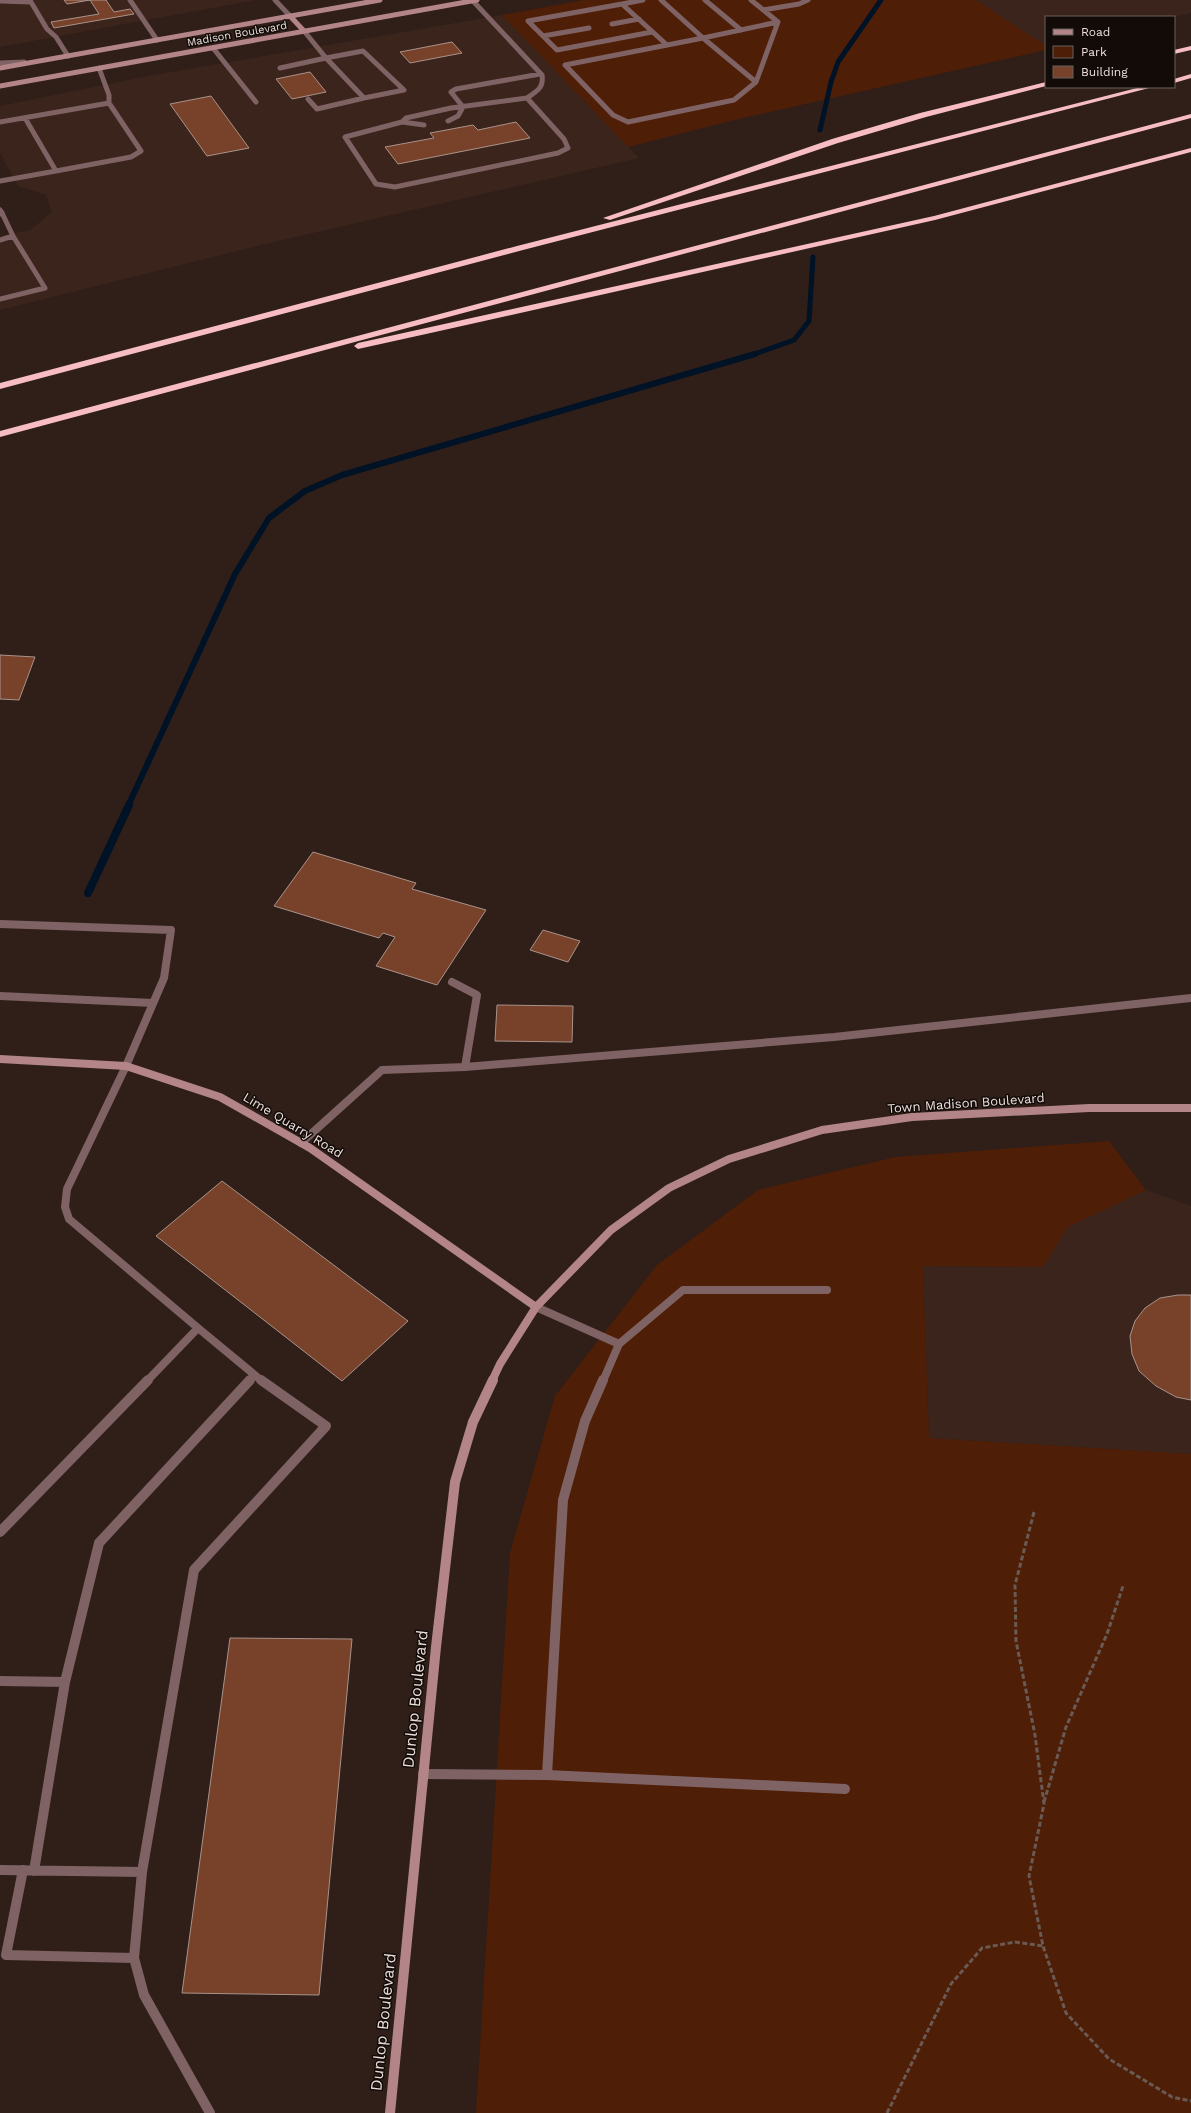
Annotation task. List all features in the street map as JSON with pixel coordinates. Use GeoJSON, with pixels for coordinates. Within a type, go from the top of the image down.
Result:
{"type":"FeatureCollection","features":[{"type":"Feature","properties":{"kind":"highway"},"geometry":{"type":"LineString","coordinates":[[1175,52],[1191,48]]}},
{"type":"Feature","properties":{"kind":"highway"},"geometry":{"type":"LineString","coordinates":[[1175,81],[1191,76]]}},
{"type":"Feature","properties":{"kind":"highway"},"geometry":{"type":"LineString","coordinates":[[520,248],[835,141],[923,115],[1045,84]]}},
{"type":"Feature","properties":{"kind":"highway"},"geometry":{"type":"LineString","coordinates":[[0,386],[520,248],[1145,88]]}},
{"type":"Feature","properties":{"kind":"highway"},"geometry":{"type":"LineString","coordinates":[[0,434],[1191,116]]}},
{"type":"Feature","properties":{"kind":"highway"},"geometry":{"type":"LineString","coordinates":[[247,368],[426,332],[935,218],[1191,150]]}},
{"type":"Feature","properties":{"kind":"street"},"geometry":{"type":"LineString","coordinates":[[130,0],[157,40]]}},
{"type":"Feature","properties":{"kind":"street"},"geometry":{"type":"LineString","coordinates":[[275,0],[304,31],[326,58],[364,98]]}},
{"type":"Feature","properties":{"kind":"street","name":"Madison Boulevard"},"geometry":{"type":"LineString","coordinates":[[0,68],[380,0]]}},
{"type":"Feature","properties":{"kind":"street"},"geometry":{"type":"LineString","coordinates":[[402,122],[406,118],[463,107],[527,98],[540,89],[543,83],[540,74],[475,0]]}},
{"type":"Feature","properties":{"kind":"street","name":"Madison Boulevard"},"geometry":{"type":"LineString","coordinates":[[0,86],[475,0]]}},
{"type":"Feature","properties":{"kind":"street"},"geometry":{"type":"LineString","coordinates":[[618,0],[667,45]]}},
{"type":"Feature","properties":{"kind":"street"},"geometry":{"type":"LineString","coordinates":[[643,0],[528,21],[557,50],[652,32]]}},
{"type":"Feature","properties":{"kind":"street"},"geometry":{"type":"LineString","coordinates":[[660,0],[756,82]]}},
{"type":"Feature","properties":{"kind":"street"},"geometry":{"type":"LineString","coordinates":[[705,0],[741,30]]}},
{"type":"Feature","properties":{"kind":"street"},"geometry":{"type":"LineString","coordinates":[[751,0],[778,22]]}},
{"type":"Feature","properties":{"kind":"street"},"geometry":{"type":"LineString","coordinates":[[763,10],[799,4],[808,0]]}},
{"type":"Feature","properties":{"kind":"street"},"geometry":{"type":"LineString","coordinates":[[0,1],[32,1],[47,30],[56,37],[68,56]]}},
{"type":"Feature","properties":{"kind":"street"},"geometry":{"type":"LineString","coordinates":[[612,24],[639,19]]}},
{"type":"Feature","properties":{"kind":"street"},"geometry":{"type":"LineString","coordinates":[[778,22],[756,82],[734,100],[628,122],[612,115],[565,65],[703,38],[778,22]]}},
{"type":"Feature","properties":{"kind":"street"},"geometry":{"type":"LineString","coordinates":[[543,36],[589,28]]}},
{"type":"Feature","properties":{"kind":"street"},"geometry":{"type":"LineString","coordinates":[[213,48],[256,102]]}},
{"type":"Feature","properties":{"kind":"street"},"geometry":{"type":"LineString","coordinates":[[280,68],[363,51],[404,90],[317,109],[308,99]]}},
{"type":"Feature","properties":{"kind":"street"},"geometry":{"type":"LineString","coordinates":[[0,63],[35,62]]}},
{"type":"Feature","properties":{"kind":"street"},"geometry":{"type":"LineString","coordinates":[[0,181],[131,157],[141,151],[109,103],[109,95],[102,80],[103,75],[99,68]]}},
{"type":"Feature","properties":{"kind":"street"},"geometry":{"type":"LineString","coordinates":[[463,107],[451,92],[456,89],[540,74]]}},
{"type":"Feature","properties":{"kind":"street"},"geometry":{"type":"LineString","coordinates":[[424,125],[402,122],[345,137],[376,184],[395,187],[558,153],[568,148],[564,139],[527,98]]}},
{"type":"Feature","properties":{"kind":"street"},"geometry":{"type":"LineString","coordinates":[[0,122],[109,103]]}},
{"type":"Feature","properties":{"kind":"street"},"geometry":{"type":"LineString","coordinates":[[448,121],[458,116],[463,107]]}},
{"type":"Feature","properties":{"kind":"street"},"geometry":{"type":"LineString","coordinates":[[25,118],[56,171]]}},
{"type":"Feature","properties":{"kind":"street"},"geometry":{"type":"LineString","coordinates":[[0,299],[45,288],[13,236],[1,212]]}},
{"type":"Feature","properties":{"kind":"street"},"geometry":{"type":"LineString","coordinates":[[0,240],[13,236]]}},
{"type":"Feature","properties":{"kind":"street"},"geometry":{"type":"LineString","coordinates":[[0,924],[171,930],[164,978],[126,1066],[68,1189],[65,1207],[69,1218],[254,1376],[326,1426],[194,1570],[142,1872],[134,1958],[144,1995],[210,2113]]}},
{"type":"Feature","properties":{"kind":"street"},"geometry":{"type":"LineString","coordinates":[[452,982],[477,995],[465,1067]]}},
{"type":"Feature","properties":{"kind":"street"},"geometry":{"type":"LineString","coordinates":[[0,996],[153,1003]]}},
{"type":"Feature","properties":{"kind":"street"},"geometry":{"type":"LineString","coordinates":[[301,1142],[382,1070],[465,1067],[834,1037],[1191,998]]}},
{"type":"Feature","properties":{"kind":"street","name":"Lime Quarry Road"},"geometry":{"type":"LineString","coordinates":[[0,1059],[126,1066],[220,1097],[301,1142],[536,1307]]}},
{"type":"Feature","properties":{"kind":"street","name":"Town Madison Boulevard"},"geometry":{"type":"LineString","coordinates":[[536,1307],[611,1230],[669,1188],[728,1159],[815,1133],[912,1117],[1089,1108],[1191,1108]]}},
{"type":"Feature","properties":{"kind":"street"},"geometry":{"type":"LineString","coordinates":[[547,1775],[563,1500],[585,1421],[619,1344],[683,1290],[827,1290]]}},
{"type":"Feature","properties":{"kind":"street"},"geometry":{"type":"LineString","coordinates":[[536,1307],[619,1344]]}},
{"type":"Feature","properties":{"kind":"street","name":"Dunlop Boulevard"},"geometry":{"type":"LineString","coordinates":[[390,2113],[423,1774],[455,1482],[473,1422],[500,1364],[536,1307]]}},
{"type":"Feature","properties":{"kind":"street"},"geometry":{"type":"LineString","coordinates":[[0,1532],[198,1328]]}},
{"type":"Feature","properties":{"kind":"street"},"geometry":{"type":"LineString","coordinates":[[134,1958],[6,1955],[28,1870],[65,1682],[99,1543],[254,1376]]}},
{"type":"Feature","properties":{"kind":"street"},"geometry":{"type":"LineString","coordinates":[[0,1681],[65,1682]]}},
{"type":"Feature","properties":{"kind":"street"},"geometry":{"type":"LineString","coordinates":[[423,1774],[547,1775],[845,1789]]}},
{"type":"Feature","properties":{"kind":"street"},"geometry":{"type":"LineString","coordinates":[[0,1870],[142,1872]]}},
{"type":"Feature","properties":{"kind":"path"},"geometry":{"type":"LineString","coordinates":[[1034,1512],[1015,1585],[1016,1642],[1035,1735],[1044,1804]]}},
{"type":"Feature","properties":{"kind":"path"},"geometry":{"type":"LineString","coordinates":[[1123,1586],[1107,1634],[1066,1727],[1044,1804],[1029,1876],[1043,1946],[1066,2013],[1109,2059],[1172,2097],[1191,2101]]}},
{"type":"Feature","properties":{"kind":"path"},"geometry":{"type":"LineString","coordinates":[[887,2113],[951,1984],[982,1948],[1015,1942],[1043,1946]]}},
{"type":"Feature","properties":{"kind":"shaded area"},"geometry":{"type":"Polygon","coordinates":[[[0,0],[256,0],[0,47],[0,0]]]}},
{"type":"Feature","properties":{"kind":"shaded area"},"geometry":{"type":"Polygon","coordinates":[[[976,0],[1191,0],[1191,13],[1175,17],[1045,16],[1045,45],[976,0]]]}},
{"type":"Feature","properties":{"kind":"shaded area"},"geometry":{"type":"Polygon","coordinates":[[[502,15],[639,158],[261,245],[0,310],[0,236],[30,230],[52,212],[46,195],[18,186],[0,153],[0,106],[148,76],[502,15]]]}},
{"type":"Feature","properties":{"kind":"shaded area"},"geometry":{"type":"Polygon","coordinates":[[[1146,1190],[1191,1206],[1191,1454],[929,1438],[923,1266],[1043,1267],[1068,1227],[1146,1190]]]}},
{"type":"Feature","properties":{"kind":"green space"},"geometry":{"type":"Polygon","coordinates":[[[584,0],[976,0],[1045,45],[1045,50],[730,121],[628,147],[502,15],[584,0]]]}},
{"type":"Feature","properties":{"kind":"green space"},"geometry":{"type":"Polygon","coordinates":[[[1109,1141],[1146,1190],[1068,1227],[1043,1267],[923,1266],[929,1438],[1191,1454],[1191,2113],[476,2113],[510,1553],[555,1396],[657,1265],[758,1190],[895,1157],[1109,1141]]]}},
{"type":"Feature","properties":{"kind":"building"},"geometry":{"type":"Polygon","coordinates":[[[64,0],[90,0],[67,4],[64,0]]]}},
{"type":"Feature","properties":{"kind":"building"},"geometry":{"type":"Polygon","coordinates":[[[90,0],[106,0],[114,12],[130,9],[134,14],[54,28],[51,22],[99,14],[90,0]]]}},
{"type":"Feature","properties":{"kind":"building"},"geometry":{"type":"Polygon","coordinates":[[[452,42],[462,53],[410,63],[400,52],[452,42]]]}},
{"type":"Feature","properties":{"kind":"building"},"geometry":{"type":"Polygon","coordinates":[[[310,72],[326,92],[292,99],[276,79],[310,72]]]}},
{"type":"Feature","properties":{"kind":"building"},"geometry":{"type":"Polygon","coordinates":[[[211,96],[249,148],[207,156],[170,104],[211,96]]]}},
{"type":"Feature","properties":{"kind":"building"},"geometry":{"type":"Polygon","coordinates":[[[516,122],[530,138],[398,164],[385,147],[434,138],[430,133],[473,125],[478,130],[516,122]]]}},
{"type":"Feature","properties":{"kind":"building"},"geometry":{"type":"Polygon","coordinates":[[[0,655],[35,657],[19,700],[0,699],[0,655]]]}},
{"type":"Feature","properties":{"kind":"building"},"geometry":{"type":"Polygon","coordinates":[[[313,852],[416,883],[412,889],[486,910],[437,985],[376,966],[395,937],[383,933],[379,938],[274,906],[313,852]]]}},
{"type":"Feature","properties":{"kind":"building"},"geometry":{"type":"Polygon","coordinates":[[[543,930],[580,941],[568,962],[530,950],[543,930]]]}},
{"type":"Feature","properties":{"kind":"building"},"geometry":{"type":"Polygon","coordinates":[[[497,1005],[573,1006],[572,1042],[495,1041],[497,1005]]]}},
{"type":"Feature","properties":{"kind":"building"},"geometry":{"type":"Polygon","coordinates":[[[222,1181],[408,1321],[342,1381],[156,1236],[222,1181]]]}},
{"type":"Feature","properties":{"kind":"building"},"geometry":{"type":"Polygon","coordinates":[[[1178,1295],[1191,1295],[1191,1400],[1176,1397],[1156,1386],[1139,1371],[1132,1354],[1130,1336],[1135,1321],[1145,1308],[1160,1298],[1178,1295]]]}},
{"type":"Feature","properties":{"kind":"building"},"geometry":{"type":"Polygon","coordinates":[[[230,1638],[352,1639],[319,1995],[182,1993],[230,1638]]]}},
{"type":"Feature","properties":{"kind":"waterway"},"geometry":{"type":"LineString","coordinates":[[820,130],[831,82],[838,62],[881,0]]}},
{"type":"Feature","properties":{"kind":"waterway"},"geometry":{"type":"LineString","coordinates":[[754,354],[794,340],[809,321],[813,257]]}},
{"type":"Feature","properties":{"kind":"waterway"},"geometry":{"type":"LineString","coordinates":[[128,806],[235,574],[269,518],[305,491],[342,475],[754,354]]}},
{"type":"Feature","properties":{"kind":"waterway"},"geometry":{"type":"LineString","coordinates":[[88,893],[129,805]]}}]}
